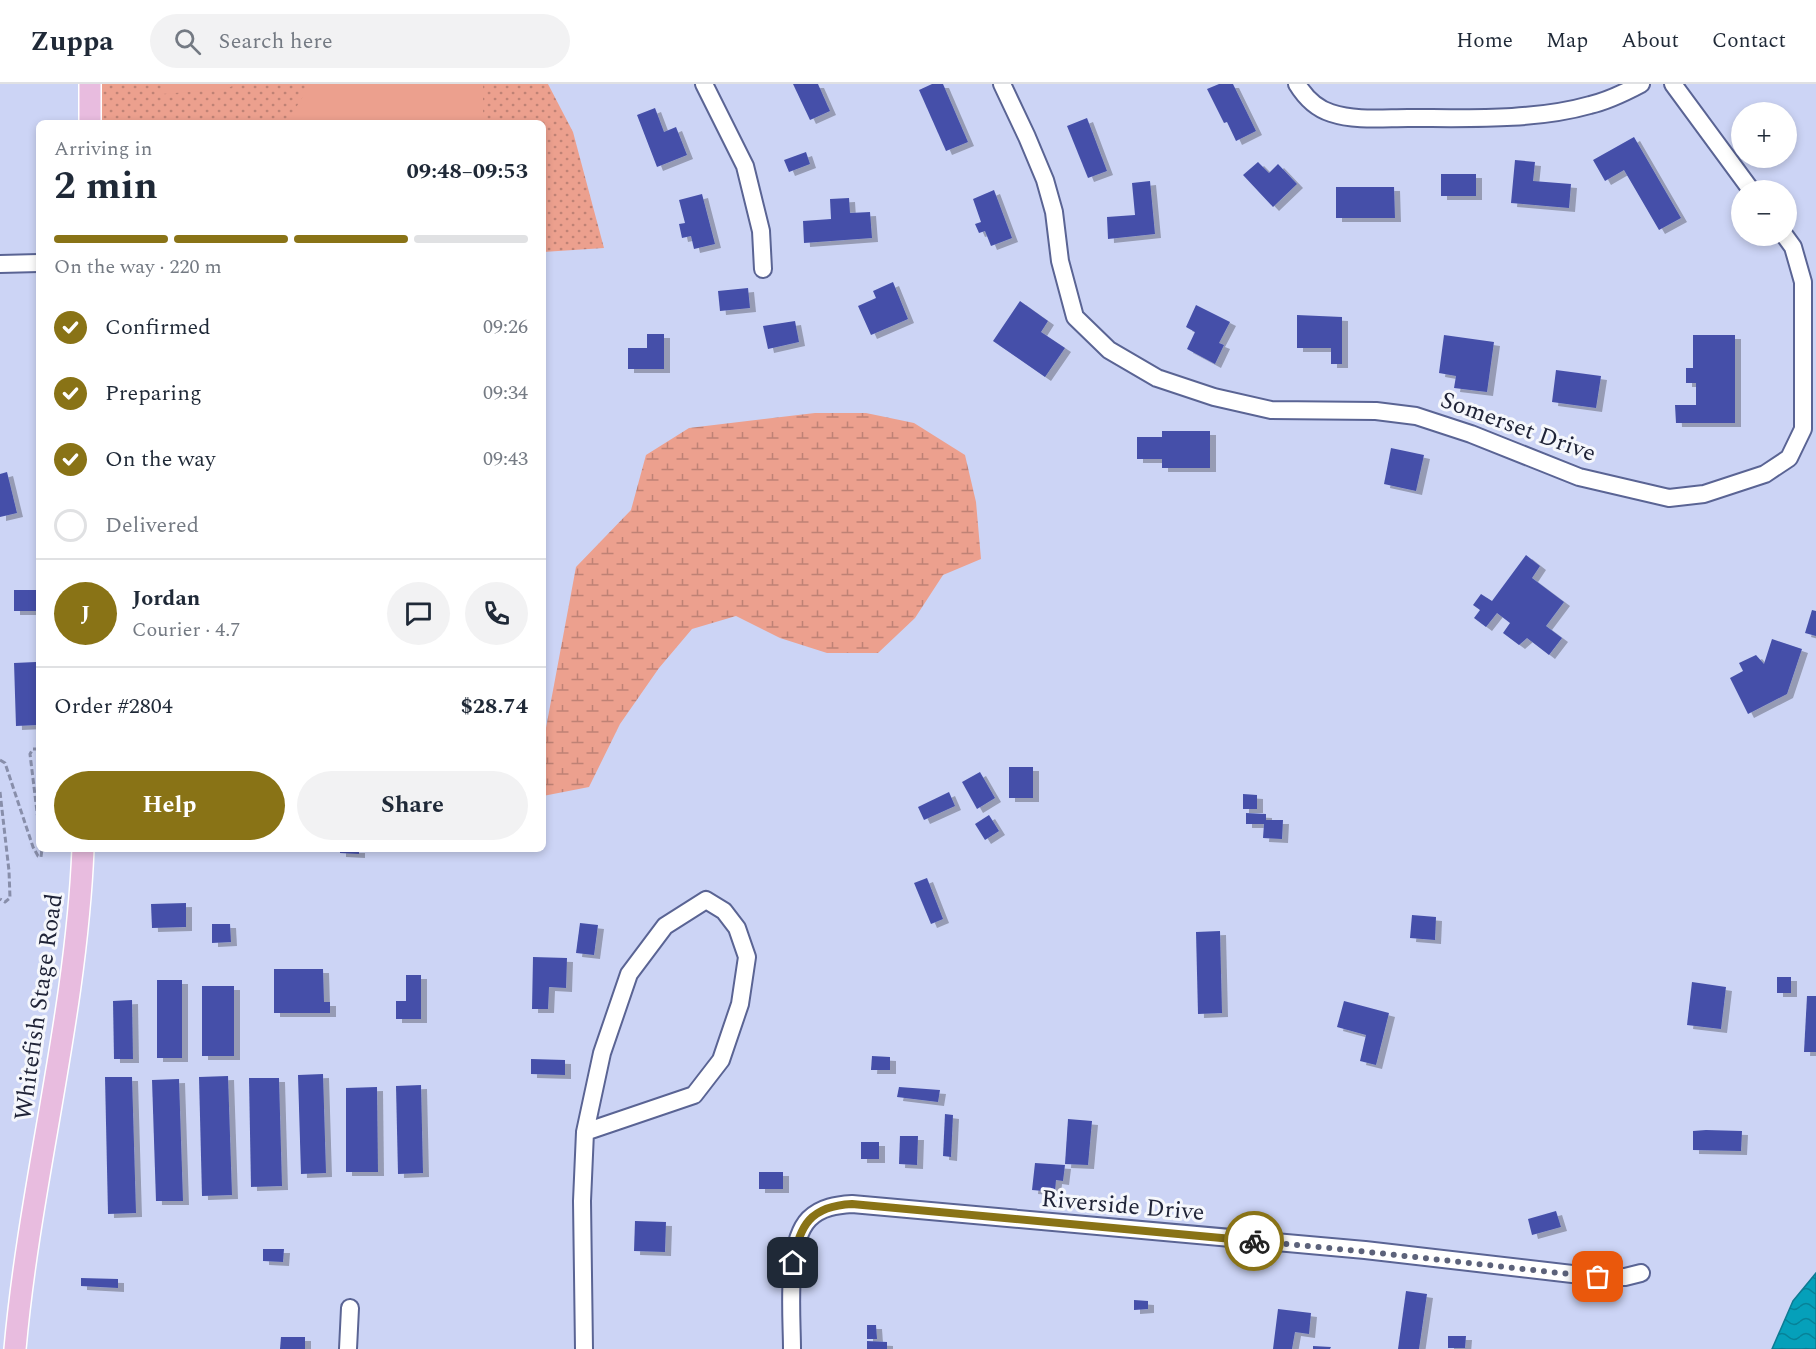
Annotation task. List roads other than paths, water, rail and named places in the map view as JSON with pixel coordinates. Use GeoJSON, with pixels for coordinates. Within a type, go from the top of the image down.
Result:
{"type":"FeatureCollection","features":[{"type":"Feature","properties":{"kind":"main road"},"geometry":{"type":"LineString","coordinates":[[90,84],[90,120]]}},
{"type":"Feature","properties":{"kind":"main road","name":"Whitefish Stage Road"},"geometry":{"type":"LineString","coordinates":[[15,1349],[30,1227],[69,1000],[79,924],[83,852]]}},
{"type":"Feature","properties":{"kind":"street"},"geometry":{"type":"LineString","coordinates":[[704,84],[745,166],[761,231],[763,269]]}},
{"type":"Feature","properties":{"kind":"street","name":"Somerset Drive"},"geometry":{"type":"LineString","coordinates":[[1002,84],[1028,137],[1045,180],[1054,212],[1060,261],[1075,317],[1109,350],[1156,378],[1214,397],[1272,410],[1376,411],[1416,417],[1471,434],[1579,477],[1669,498],[1704,494],[1765,474],[1789,458],[1803,429],[1803,282],[1792,246]]}},
{"type":"Feature","properties":{"kind":"street"},"geometry":{"type":"LineString","coordinates":[[1297,84],[1306,98],[1317,107],[1343,116],[1444,118],[1517,116],[1561,111],[1589,106],[1614,98],[1641,84]]}},
{"type":"Feature","properties":{"kind":"street"},"geometry":{"type":"LineString","coordinates":[[1673,84],[1744,180]]}},
{"type":"Feature","properties":{"kind":"street"},"geometry":{"type":"LineString","coordinates":[[0,264],[36,263]]}},
{"type":"Feature","properties":{"kind":"street"},"geometry":{"type":"LineString","coordinates":[[584,1349],[582,1201],[585,1132],[602,1053],[629,974],[666,926],[706,900],[724,911],[737,927],[747,957],[740,1004],[721,1060],[693,1095],[585,1132]]}},
{"type":"Feature","properties":{"kind":"street","name":"Riverside Drive"},"geometry":{"type":"LineString","coordinates":[[792,1349],[793,1263],[796,1246],[801,1231],[810,1218],[822,1209],[836,1205],[852,1204],[1365,1250],[1598,1277],[1625,1277],[1641,1273]]}},
{"type":"Feature","properties":{"kind":"street"},"geometry":{"type":"LineString","coordinates":[[348,1349],[350,1308]]}},
{"type":"Feature","properties":{"kind":"water"},"geometry":{"type":"Polygon","coordinates":[[[1816,1273],[1816,1349],[1772,1349],[1793,1301],[1816,1273]]]}}]}
